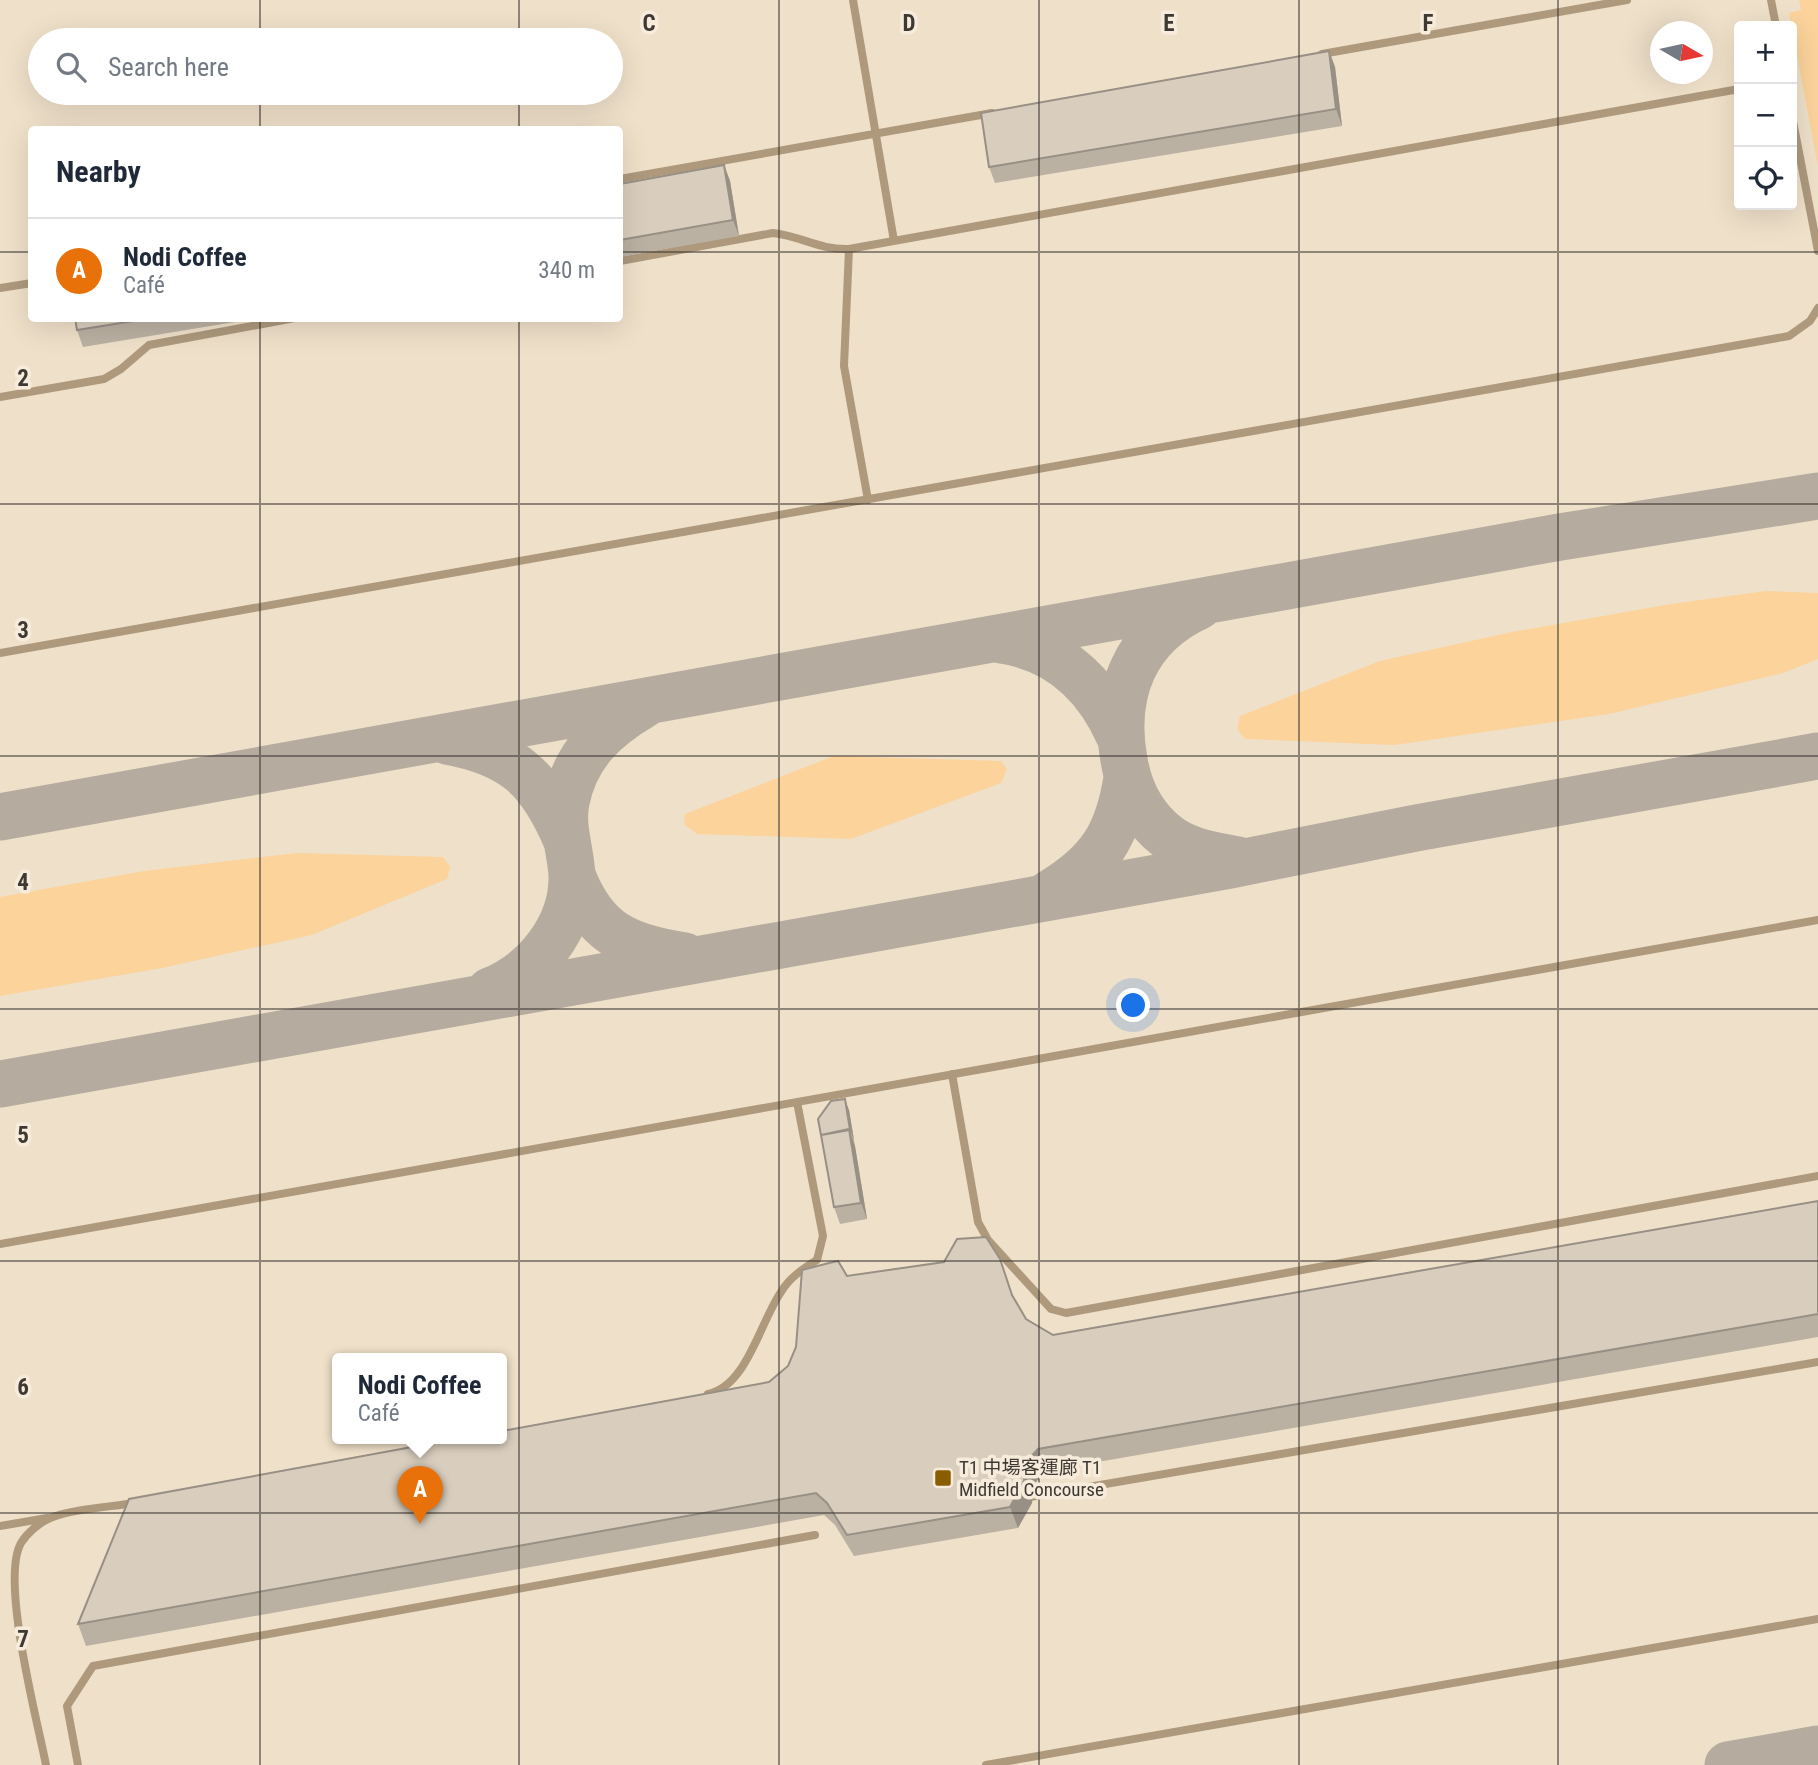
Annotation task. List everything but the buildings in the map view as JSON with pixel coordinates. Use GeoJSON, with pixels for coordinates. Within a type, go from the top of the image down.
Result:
{"type":"FeatureCollection","features":[{"type":"Feature","properties":{"kind":"lane"},"geometry":{"type":"LineString","coordinates":[[853,0],[894,241]]}},
{"type":"Feature","properties":{"kind":"lane"},"geometry":{"type":"LineString","coordinates":[[1313,56],[1627,0]]}},
{"type":"Feature","properties":{"kind":"lane"},"geometry":{"type":"LineString","coordinates":[[1771,0],[1775,21]]}},
{"type":"Feature","properties":{"kind":"lane"},"geometry":{"type":"LineString","coordinates":[[623,260],[773,233],[798,238],[818,247],[849,249],[1734,90]]}},
{"type":"Feature","properties":{"kind":"lane"},"geometry":{"type":"LineString","coordinates":[[623,178],[999,111]]}},
{"type":"Feature","properties":{"kind":"lane"},"geometry":{"type":"LineString","coordinates":[[1797,142],[1818,251]]}},
{"type":"Feature","properties":{"kind":"lane"},"geometry":{"type":"LineString","coordinates":[[849,249],[844,366],[868,500]]}},
{"type":"Feature","properties":{"kind":"lane"},"geometry":{"type":"LineString","coordinates":[[0,288],[28,284]]}},
{"type":"Feature","properties":{"kind":"lane"},"geometry":{"type":"LineString","coordinates":[[0,653],[1789,336],[1810,321],[1818,308]]}},
{"type":"Feature","properties":{"kind":"lane"},"geometry":{"type":"LineString","coordinates":[[0,397],[104,379],[121,369],[149,345],[273,322]]}},
{"type":"Feature","properties":{"kind":"lane"},"geometry":{"type":"LineString","coordinates":[[0,1244],[1818,920]]}},
{"type":"Feature","properties":{"kind":"lane"},"geometry":{"type":"LineString","coordinates":[[952,1074],[978,1222],[988,1240],[1051,1308],[1066,1312],[1818,1176]]}},
{"type":"Feature","properties":{"kind":"lane"},"geometry":{"type":"LineString","coordinates":[[704,1394],[718,1392],[736,1377],[780,1292],[795,1275],[817,1260],[822,1236],[797,1102]]}},
{"type":"Feature","properties":{"kind":"lane"},"geometry":{"type":"LineString","coordinates":[[1022,1498],[1818,1362]]}},
{"type":"Feature","properties":{"kind":"lane"},"geometry":{"type":"LineString","coordinates":[[0,1526],[150,1500]]}},
{"type":"Feature","properties":{"kind":"lane"},"geometry":{"type":"LineString","coordinates":[[46,1765],[14,1599],[14,1570],[20,1544],[34,1528],[50,1518]]}},
{"type":"Feature","properties":{"kind":"lane"},"geometry":{"type":"LineString","coordinates":[[78,1765],[68,1706],[93,1665],[815,1535]]}},
{"type":"Feature","properties":{"kind":"lane"},"geometry":{"type":"LineString","coordinates":[[986,1765],[1818,1619]]}},
{"type":"Feature","properties":{"kind":"shaded area"},"geometry":{"type":"Polygon","coordinates":[[[0,0],[1818,0],[1818,1765],[0,1765],[0,0]]]}},
{"type":"Feature","properties":{"kind":"shaded area"},"geometry":{"type":"Polygon","coordinates":[[[1799,0],[1818,0],[1818,167],[1797,55],[1797,21],[1791,21],[1789,13],[1801,10],[1799,0]]]}},
{"type":"Feature","properties":{"kind":"shaded area"},"geometry":{"type":"Polygon","coordinates":[[[1766,591],[1818,593],[1818,659],[1783,673],[1609,714],[1395,745],[1245,739],[1237,729],[1240,716],[1380,661],[1512,632],[1671,604],[1766,591]]]}},
{"type":"Feature","properties":{"kind":"shaded area"},"geometry":{"type":"Polygon","coordinates":[[[834,756],[1001,761],[1007,769],[1001,783],[851,839],[697,834],[684,824],[685,814],[834,756]]]}},
{"type":"Feature","properties":{"kind":"shaded area"},"geometry":{"type":"Polygon","coordinates":[[[297,853],[443,857],[450,867],[447,879],[312,935],[162,968],[0,996],[0,897],[144,871],[297,853]]]}},
{"type":"Feature","properties":{"kind":"taxiway"},"geometry":{"type":"LineString","coordinates":[[0,817],[1560,537],[1818,496]]}},
{"type":"Feature","properties":{"kind":"taxiway"},"geometry":{"type":"LineString","coordinates":[[1199,606],[1177,618],[1159,633],[1144,650],[1133,669],[1122,712],[1124,760],[1138,803],[1151,821],[1168,837],[1192,850],[1238,860]]}},
{"type":"Feature","properties":{"kind":"taxiway"},"geometry":{"type":"LineString","coordinates":[[1001,640],[1040,651],[1073,671],[1099,699],[1119,735]]}},
{"type":"Feature","properties":{"kind":"taxiway"},"geometry":{"type":"LineString","coordinates":[[490,991],[507,983],[536,960],[559,930],[571,895],[572,876],[565,830],[570,785],[576,770],[593,744],[616,723],[643,705]]}},
{"type":"Feature","properties":{"kind":"taxiway"},"geometry":{"type":"LineString","coordinates":[[447,741],[490,753],[522,772],[547,801],[567,841]]}},
{"type":"Feature","properties":{"kind":"taxiway"},"geometry":{"type":"LineString","coordinates":[[0,1084],[1230,865],[1416,828],[1818,756]]}},
{"type":"Feature","properties":{"kind":"taxiway"},"geometry":{"type":"LineString","coordinates":[[1049,894],[1081,871],[1103,846],[1118,816],[1127,778]]}},
{"type":"Feature","properties":{"kind":"taxiway"},"geometry":{"type":"LineString","coordinates":[[572,875],[591,911],[615,934],[646,948],[685,956]]}},
{"type":"Feature","properties":{"kind":"taxiway"},"geometry":{"type":"LineString","coordinates":[[1728,1765],[1818,1749]]}},
{"type":"Feature","properties":{"kind":"place","name":"T1 中場客運廊 T1 Midfield Concourse"},"geometry":{"type":"Point","coordinates":[943,1478]}},
{"type":"Feature","properties":{"kind":"place","name":"Nodi Coffee"},"geometry":{"type":"Point","coordinates":[420,1524]}}]}
